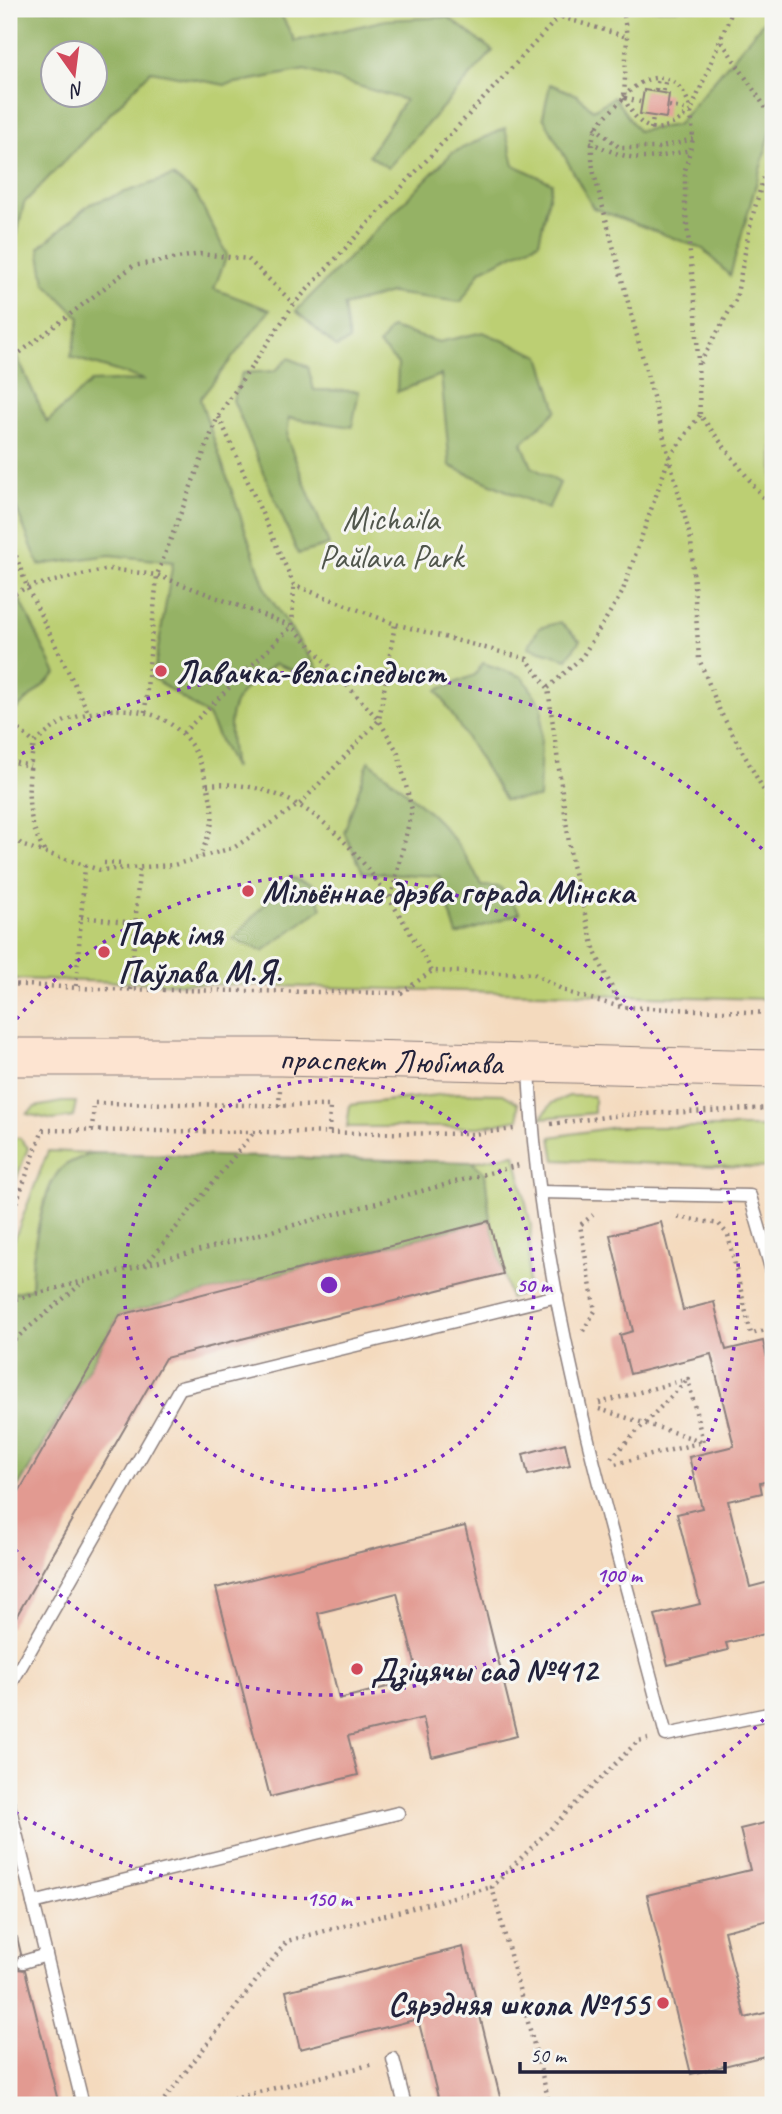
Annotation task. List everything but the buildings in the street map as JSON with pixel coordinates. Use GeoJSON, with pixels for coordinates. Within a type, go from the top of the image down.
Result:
{"type":"FeatureCollection","features":[{"type":"Feature","properties":{"kind":"main road","name":"праспект Любімава"},"geometry":{"type":"LineString","coordinates":[[9,1057],[529,1061],[773,1069]]}},
{"type":"Feature","properties":{"kind":"lane"},"geometry":{"type":"LineString","coordinates":[[529,1061],[532,1127],[540,1192],[574,1380],[666,1735],[773,1713]]}},
{"type":"Feature","properties":{"kind":"lane"},"geometry":{"type":"LineString","coordinates":[[540,1192],[750,1196],[773,1275]]}},
{"type":"Feature","properties":{"kind":"lane"},"geometry":{"type":"LineString","coordinates":[[9,1687],[180,1388],[557,1296]]}},
{"type":"Feature","properties":{"kind":"lane"},"geometry":{"type":"LineString","coordinates":[[9,1805],[83,2105]]}},
{"type":"Feature","properties":{"kind":"lane"},"geometry":{"type":"LineString","coordinates":[[33,1903],[398,1813]]}},
{"type":"Feature","properties":{"kind":"lane"},"geometry":{"type":"LineString","coordinates":[[23,1962],[46,1955]]}},
{"type":"Feature","properties":{"kind":"lane"},"geometry":{"type":"LineString","coordinates":[[393,2059],[405,2105]]}},
{"type":"Feature","properties":{"kind":"lane"},"geometry":{"type":"LineString","coordinates":[[768,2105],[773,2104]]}},
{"type":"Feature","properties":{"kind":"path"},"geometry":{"type":"LineString","coordinates":[[535,9],[560,14],[626,37]]}},
{"type":"Feature","properties":{"kind":"path"},"geometry":{"type":"LineString","coordinates":[[145,712],[157,575],[218,416],[294,303],[566,9]]}},
{"type":"Feature","properties":{"kind":"path"},"geometry":{"type":"LineString","coordinates":[[622,9],[626,37],[624,98],[633,117],[651,129],[664,130],[691,111],[733,9]]}},
{"type":"Feature","properties":{"kind":"path"},"geometry":{"type":"LineString","coordinates":[[722,41],[773,119]]}},
{"type":"Feature","properties":{"kind":"path"},"geometry":{"type":"LineString","coordinates":[[656,90],[658,77]]}},
{"type":"Feature","properties":{"kind":"path"},"geometry":{"type":"LineString","coordinates":[[773,511],[700,415],[699,364],[685,205],[685,170],[693,139],[691,111],[687,95],[677,83],[658,77],[636,84],[596,127],[590,142],[593,170],[691,540],[699,659],[720,711],[773,807]]}},
{"type":"Feature","properties":{"kind":"path"},"geometry":{"type":"LineString","coordinates":[[663,91],[666,79]]}},
{"type":"Feature","properties":{"kind":"path"},"geometry":{"type":"LineString","coordinates":[[624,98],[639,102]]}},
{"type":"Feature","properties":{"kind":"path"},"geometry":{"type":"LineString","coordinates":[[669,106],[691,111]]}},
{"type":"Feature","properties":{"kind":"path"},"geometry":{"type":"LineString","coordinates":[[651,129],[653,118]]}},
{"type":"Feature","properties":{"kind":"path"},"geometry":{"type":"LineString","coordinates":[[596,127],[620,148],[658,148],[693,139]]}},
{"type":"Feature","properties":{"kind":"path"},"geometry":{"type":"LineString","coordinates":[[590,142],[625,159],[659,158],[691,150]]}},
{"type":"Feature","properties":{"kind":"path"},"geometry":{"type":"LineString","coordinates":[[699,364],[736,299],[751,221],[773,146]]}},
{"type":"Feature","properties":{"kind":"path"},"geometry":{"type":"LineString","coordinates":[[9,360],[133,266],[200,254],[248,259],[294,303]]}},
{"type":"Feature","properties":{"kind":"path"},"geometry":{"type":"LineString","coordinates":[[548,688],[582,657],[622,593],[669,458],[700,415]]}},
{"type":"Feature","properties":{"kind":"path"},"geometry":{"type":"LineString","coordinates":[[183,733],[292,626],[294,585],[218,416]]}},
{"type":"Feature","properties":{"kind":"path"},"geometry":{"type":"LineString","coordinates":[[9,536],[27,587],[89,714]]}},
{"type":"Feature","properties":{"kind":"path"},"geometry":{"type":"LineString","coordinates":[[9,597],[27,587],[109,569],[157,575],[292,626],[379,720],[398,753],[412,810],[391,898]]}},
{"type":"Feature","properties":{"kind":"path"},"geometry":{"type":"LineString","coordinates":[[294,585],[395,624],[527,659],[548,688],[572,865],[595,952],[621,1007]]}},
{"type":"Feature","properties":{"kind":"path"},"geometry":{"type":"LineString","coordinates":[[9,835],[24,846],[100,870],[174,865],[244,844],[301,803],[379,720],[395,624]]}},
{"type":"Feature","properties":{"kind":"path"},"geometry":{"type":"LineString","coordinates":[[44,852],[34,833],[27,804],[34,743],[62,722],[89,714],[128,708],[145,712],[183,733],[199,757],[207,785],[212,821],[200,857]]}},
{"type":"Feature","properties":{"kind":"path"},"geometry":{"type":"LineString","coordinates":[[9,720],[34,743]]}},
{"type":"Feature","properties":{"kind":"path"},"geometry":{"type":"LineString","coordinates":[[9,761],[30,766]]}},
{"type":"Feature","properties":{"kind":"path"},"geometry":{"type":"LineString","coordinates":[[207,785],[235,782],[301,803],[337,833],[391,898],[432,971]]}},
{"type":"Feature","properties":{"kind":"path"},"geometry":{"type":"LineString","coordinates":[[104,863],[124,864]]}},
{"type":"Feature","properties":{"kind":"path"},"geometry":{"type":"LineString","coordinates":[[76,986],[85,865]]}},
{"type":"Feature","properties":{"kind":"path"},"geometry":{"type":"LineString","coordinates":[[131,990],[139,869]]}},
{"type":"Feature","properties":{"kind":"path"},"geometry":{"type":"LineString","coordinates":[[81,917],[135,923]]}},
{"type":"Feature","properties":{"kind":"path"},"geometry":{"type":"LineString","coordinates":[[9,984],[131,990],[401,993],[432,971],[534,974],[569,993],[621,1007],[772,1013]]}},
{"type":"Feature","properties":{"kind":"path"},"geometry":{"type":"LineString","coordinates":[[92,1130],[94,1103],[330,1106],[329,1132]]}},
{"type":"Feature","properties":{"kind":"path"},"geometry":{"type":"LineString","coordinates":[[9,1222],[43,1130],[473,1135],[621,1115],[773,1108]]}},
{"type":"Feature","properties":{"kind":"path"},"geometry":{"type":"LineString","coordinates":[[145,1266],[255,1132]]}},
{"type":"Feature","properties":{"kind":"path"},"geometry":{"type":"LineString","coordinates":[[9,1301],[537,1160]]}},
{"type":"Feature","properties":{"kind":"path"},"geometry":{"type":"LineString","coordinates":[[580,1225],[588,1216],[601,1212]]}},
{"type":"Feature","properties":{"kind":"path"},"geometry":{"type":"LineString","coordinates":[[664,1216],[719,1224],[728,1235],[751,1334],[773,1328]]}},
{"type":"Feature","properties":{"kind":"path"},"geometry":{"type":"LineString","coordinates":[[9,1344],[83,1282]]}},
{"type":"Feature","properties":{"kind":"path"},"geometry":{"type":"LineString","coordinates":[[688,1380],[588,1405],[703,1442]]}},
{"type":"Feature","properties":{"kind":"path"},"geometry":{"type":"LineString","coordinates":[[688,1380],[603,1466],[703,1442]]}},
{"type":"Feature","properties":{"kind":"path"},"geometry":{"type":"LineString","coordinates":[[688,1380],[703,1442]]}},
{"type":"Feature","properties":{"kind":"path"},"geometry":{"type":"LineString","coordinates":[[160,2105],[287,1941],[492,1887],[638,1741],[666,1735]]}},
{"type":"Feature","properties":{"kind":"path"},"geometry":{"type":"LineString","coordinates":[[492,1887],[550,2105]]}},
{"type":"Feature","properties":{"kind":"path"},"geometry":{"type":"LineString","coordinates":[[205,2105],[393,2059]]}},
{"type":"Feature","properties":{"kind":"green space","name":"Michaila Paŭlava Park"},"geometry":{"type":"Polygon","coordinates":[[[9,9],[773,9],[773,1019],[764,999],[9,979],[9,9]]]}},
{"type":"Feature","properties":{"kind":"green space"},"geometry":{"type":"Polygon","coordinates":[[[9,9],[278,9],[295,41],[386,20],[448,17],[493,51],[388,168],[369,155],[405,100],[305,70],[225,85],[151,71],[24,203],[9,272],[9,9]]]}},
{"type":"Feature","properties":{"kind":"green space"},"geometry":{"type":"Polygon","coordinates":[[[773,10],[773,124],[730,276],[703,249],[593,208],[543,117],[550,84],[577,95],[593,110],[614,97],[638,131],[677,125],[773,10]]]}},
{"type":"Feature","properties":{"kind":"green space"},"geometry":{"type":"Polygon","coordinates":[[[505,128],[514,165],[552,183],[539,242],[481,270],[461,302],[391,293],[344,306],[349,341],[336,347],[296,311],[452,153],[505,128]]]}},
{"type":"Feature","properties":{"kind":"green space"},"geometry":{"type":"Polygon","coordinates":[[[173,176],[196,194],[227,255],[214,289],[270,310],[200,399],[267,593],[327,683],[275,664],[247,687],[233,708],[231,720],[234,769],[208,716],[153,678],[173,562],[110,555],[39,565],[9,490],[9,339],[47,422],[91,382],[145,380],[71,357],[80,318],[45,283],[39,248],[90,204],[173,176]]]}},
{"type":"Feature","properties":{"kind":"green space"},"geometry":{"type":"Polygon","coordinates":[[[391,328],[439,342],[483,332],[540,356],[557,410],[522,443],[532,467],[560,483],[548,509],[450,466],[441,375],[397,392],[398,364],[379,345],[391,328]]]}},
{"type":"Feature","properties":{"kind":"green space"},"geometry":{"type":"Polygon","coordinates":[[[289,358],[308,367],[314,390],[359,391],[352,427],[289,418],[287,438],[329,545],[298,554],[233,400],[242,373],[275,371],[289,358]]]}},
{"type":"Feature","properties":{"kind":"green space"},"geometry":{"type":"Polygon","coordinates":[[[21,601],[56,674],[9,716],[9,610],[21,601]]]}},
{"type":"Feature","properties":{"kind":"green space"},"geometry":{"type":"Polygon","coordinates":[[[560,622],[580,640],[567,659],[528,647],[539,628],[560,622]]]}},
{"type":"Feature","properties":{"kind":"green space"},"geometry":{"type":"Polygon","coordinates":[[[483,663],[523,677],[542,707],[539,798],[505,800],[437,690],[475,675],[483,663]]]}},
{"type":"Feature","properties":{"kind":"green space"},"geometry":{"type":"Polygon","coordinates":[[[369,761],[418,802],[447,831],[460,847],[481,886],[500,887],[520,913],[457,935],[439,876],[363,872],[344,832],[369,761]]]}},
{"type":"Feature","properties":{"kind":"green space"},"geometry":{"type":"Polygon","coordinates":[[[290,876],[312,884],[322,908],[263,951],[233,939],[290,876]]]}},
{"type":"Feature","properties":{"kind":"green space"},"geometry":{"type":"Polygon","coordinates":[[[455,1093],[503,1094],[518,1103],[519,1119],[480,1127],[347,1127],[350,1105],[455,1093]]]}},
{"type":"Feature","properties":{"kind":"green space"},"geometry":{"type":"Polygon","coordinates":[[[569,1096],[594,1096],[594,1113],[541,1118],[552,1103],[569,1096]]]}},
{"type":"Feature","properties":{"kind":"green space"},"geometry":{"type":"Polygon","coordinates":[[[76,1102],[73,1117],[53,1120],[27,1114],[35,1107],[76,1102]]]}},
{"type":"Feature","properties":{"kind":"green space"},"geometry":{"type":"Polygon","coordinates":[[[615,1127],[771,1127],[770,1168],[555,1160],[551,1137],[615,1127]]]}},
{"type":"Feature","properties":{"kind":"green space"},"geometry":{"type":"Polygon","coordinates":[[[9,1138],[20,1138],[28,1148],[9,1198],[9,1138]]]}},
{"type":"Feature","properties":{"kind":"green space"},"geometry":{"type":"Polygon","coordinates":[[[48,1151],[93,1153],[66,1165],[56,1176],[38,1224],[32,1288],[9,1294],[9,1253],[48,1151]]]}},
{"type":"Feature","properties":{"kind":"green space"},"geometry":{"type":"Polygon","coordinates":[[[93,1153],[472,1162],[485,1173],[490,1220],[120,1315],[9,1503],[9,1294],[32,1288],[39,1224],[49,1189],[56,1176],[66,1165],[93,1153]]]}},
{"type":"Feature","properties":{"kind":"green space"},"geometry":{"type":"Polygon","coordinates":[[[515,1154],[531,1226],[527,1293],[510,1298],[490,1220],[485,1173],[472,1162],[515,1154]]]}},
{"type":"Feature","properties":{"kind":"place","name":"Лавачка-веласіпедыст"},"geometry":{"type":"Point","coordinates":[161,671]}},
{"type":"Feature","properties":{"kind":"place","name":"Мільённае дрэва горада Мінска"},"geometry":{"type":"Point","coordinates":[248,891]}},
{"type":"Feature","properties":{"kind":"place","name":"Парк імя Паўлава М.Я."},"geometry":{"type":"Point","coordinates":[104,952]}},
{"type":"Feature","properties":{"kind":"place","name":"Дзіцячы сад №412"},"geometry":{"type":"Point","coordinates":[357,1669]}},
{"type":"Feature","properties":{"kind":"place","name":"Сярэдняя школа №155"},"geometry":{"type":"Point","coordinates":[663,2003]}}]}
